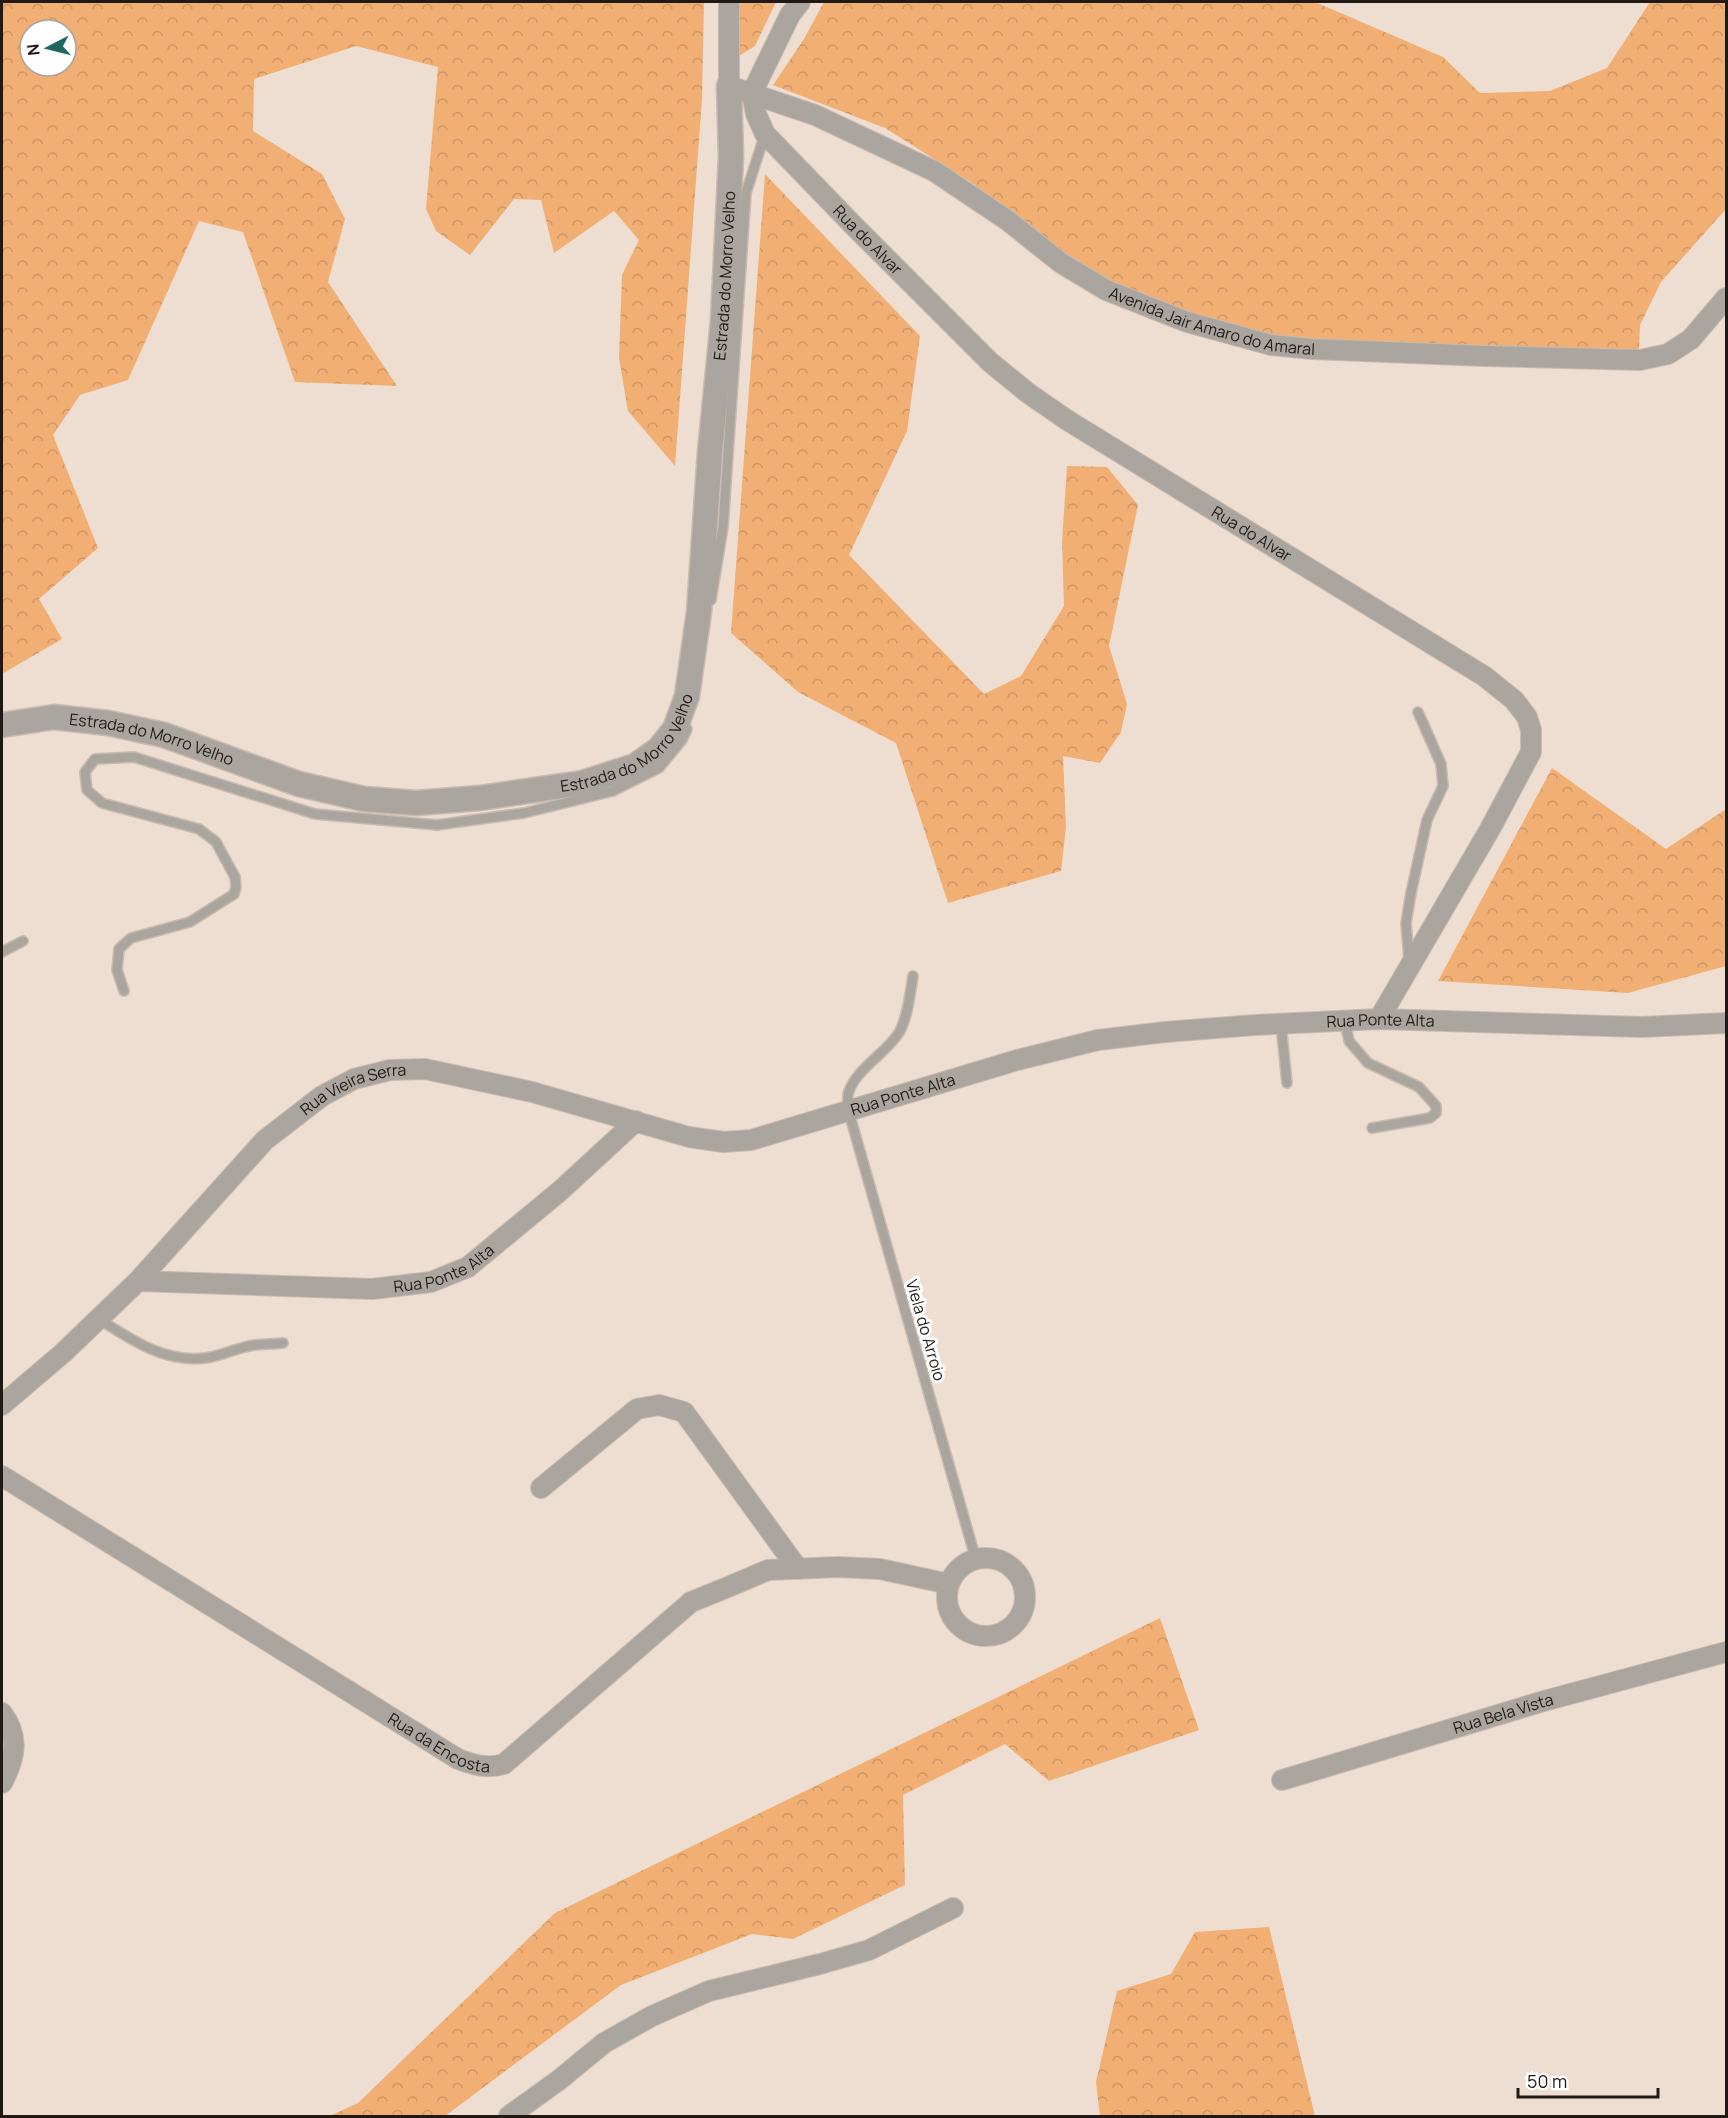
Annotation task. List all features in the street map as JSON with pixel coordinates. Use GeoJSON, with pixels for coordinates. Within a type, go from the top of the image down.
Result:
{"type":"FeatureCollection","features":[{"type":"Feature","properties":{"kind":"street"},"geometry":{"type":"LineString","coordinates":[[729,2],[729,86]]}},
{"type":"Feature","properties":{"kind":"street"},"geometry":{"type":"LineString","coordinates":[[752,93],[785,24],[800,2]]}},
{"type":"Feature","properties":{"kind":"street","name":"Avenida Jair Amaro do Amaral"},"geometry":{"type":"LineString","coordinates":[[729,86],[815,115],[934,171],[1007,220],[1061,263],[1106,290],[1187,322],[1271,345],[1312,349],[1640,360],[1668,354],[1691,339],[1726,298]]}},
{"type":"Feature","properties":{"kind":"street","name":"Estrada do Morro Velho"},"geometry":{"type":"LineString","coordinates":[[2,725],[54,717],[108,723],[164,735],[299,784],[364,799],[416,803],[480,798],[582,783],[635,766],[659,749],[675,729],[687,696],[699,612],[710,452],[723,320],[731,156],[729,86]]}},
{"type":"Feature","properties":{"kind":"street","name":"Rua do Alvar"},"geometry":{"type":"LineString","coordinates":[[752,93],[756,114],[765,134],[982,354],[1028,393],[1067,420],[1484,676],[1514,700],[1527,717],[1531,730],[1531,752],[1490,830],[1379,1019]]}},
{"type":"Feature","properties":{"kind":"street","name":"Rua Ponte Alta"},"geometry":{"type":"LineString","coordinates":[[138,1281],[372,1289],[431,1282],[468,1267],[477,1260],[560,1191],[636,1121],[689,1137],[724,1142],[751,1140],[1017,1060],[1098,1040],[1165,1032],[1379,1019],[1642,1027],[1726,1023]]}},
{"type":"Feature","properties":{"kind":"street","name":"Rua Vieira Serra"},"geometry":{"type":"LineString","coordinates":[[2,1405],[63,1353],[138,1281],[265,1140],[322,1096],[354,1079],[390,1070],[425,1069],[532,1092],[636,1121]]}},
{"type":"Feature","properties":{"kind":"street"},"geometry":{"type":"LineString","coordinates":[[541,1488],[637,1409],[659,1405],[684,1412],[798,1569]]}},
{"type":"Feature","properties":{"kind":"street","name":"Rua da Encosta"},"geometry":{"type":"LineString","coordinates":[[2,1476],[458,1759],[478,1767],[504,1764],[691,1602],[768,1570],[838,1567],[880,1569],[949,1584]]}},
{"type":"Feature","properties":{"kind":"street"},"geometry":{"type":"LineString","coordinates":[[990,1559],[1004,1563],[1016,1572],[1023,1585],[1024,1600],[1021,1614],[1012,1626],[1000,1634],[985,1636],[971,1634],[950,1614],[947,1599],[949,1584],[955,1573],[964,1565],[976,1560],[990,1559]]}},
{"type":"Feature","properties":{"kind":"street","name":"Rua Bela Vista"},"geometry":{"type":"LineString","coordinates":[[1282,1780],[1544,1701],[1726,1652]]}},
{"type":"Feature","properties":{"kind":"street"},"geometry":{"type":"LineString","coordinates":[[2,1713],[11,1730],[15,1747],[12,1765],[2,1783]]}},
{"type":"Feature","properties":{"kind":"street"},"geometry":{"type":"LineString","coordinates":[[509,2116],[559,2080],[604,2043],[652,2016],[709,1991],[820,1965],[869,1950],[953,1908]]}},
{"type":"Feature","properties":{"kind":"lane"},"geometry":{"type":"LineString","coordinates":[[695,702],[723,526],[746,193],[765,134]]}},
{"type":"Feature","properties":{"kind":"lane"},"geometry":{"type":"LineString","coordinates":[[1409,968],[1406,923],[1411,893],[1427,820],[1443,786],[1441,764],[1418,712]]}},
{"type":"Feature","properties":{"kind":"lane"},"geometry":{"type":"LineString","coordinates":[[124,991],[117,970],[119,949],[130,938],[190,922],[234,894],[236,876],[216,842],[199,829],[102,803],[87,790],[85,772],[95,759],[134,757],[315,814],[436,825],[524,813],[613,791],[659,768],[682,740],[689,723]]}},
{"type":"Feature","properties":{"kind":"lane"},"geometry":{"type":"LineString","coordinates":[[2,952],[23,941]]}},
{"type":"Feature","properties":{"kind":"lane"},"geometry":{"type":"LineString","coordinates":[[848,1109],[848,1093],[854,1080],[890,1046],[901,1029],[913,976]]}},
{"type":"Feature","properties":{"kind":"lane"},"geometry":{"type":"LineString","coordinates":[[1345,1021],[1349,1041],[1368,1063],[1419,1087],[1436,1106],[1436,1113],[1430,1118],[1372,1128]]}},
{"type":"Feature","properties":{"kind":"lane"},"geometry":{"type":"LineString","coordinates":[[1281,1024],[1287,1083]]}},
{"type":"Feature","properties":{"kind":"lane","name":"Viela do Arroio"},"geometry":{"type":"LineString","coordinates":[[848,1109],[976,1560]]}},
{"type":"Feature","properties":{"kind":"lane"},"geometry":{"type":"LineString","coordinates":[[99,1319],[136,1343],[170,1356],[188,1359],[206,1358],[254,1345],[283,1343]]}},
{"type":"Feature","properties":{"kind":"green space"},"geometry":{"type":"Polygon","coordinates":[[[2,2],[704,2],[702,99],[675,466],[628,411],[619,358],[622,275],[639,240],[614,211],[554,253],[541,200],[514,199],[470,255],[436,231],[426,209],[438,67],[356,46],[254,79],[253,131],[322,174],[345,219],[328,282],[397,386],[295,382],[243,232],[199,221],[128,380],[80,395],[53,435],[98,548],[39,599],[62,639],[2,674],[2,2]]]}},
{"type":"Feature","properties":{"kind":"green space"},"geometry":{"type":"Polygon","coordinates":[[[740,2],[776,2],[755,46],[739,56],[740,2]]]}},
{"type":"Feature","properties":{"kind":"green space"},"geometry":{"type":"Polygon","coordinates":[[[824,2],[1315,2],[1443,57],[1480,93],[1550,91],[1607,68],[1650,2],[1726,2],[1726,209],[1661,282],[1640,325],[1639,350],[1313,339],[1272,335],[1190,313],[1110,281],[1067,255],[969,181],[885,128],[773,85],[804,39],[824,2]]]}},
{"type":"Feature","properties":{"kind":"green space"},"geometry":{"type":"Polygon","coordinates":[[[765,174],[920,336],[907,431],[849,555],[984,694],[1021,676],[1064,606],[1062,542],[1067,466],[1107,467],[1138,505],[1109,646],[1127,704],[1121,732],[1100,763],[1063,756],[1066,827],[1061,871],[948,903],[896,743],[798,692],[731,633],[765,174]]]}},
{"type":"Feature","properties":{"kind":"green space"},"geometry":{"type":"Polygon","coordinates":[[[1552,768],[1666,849],[1726,809],[1726,966],[1628,993],[1438,981],[1552,768]]]}},
{"type":"Feature","properties":{"kind":"green space"},"geometry":{"type":"Polygon","coordinates":[[[1160,1618],[1199,1730],[1049,1781],[1005,1744],[903,1795],[905,1885],[793,1939],[752,1934],[621,1985],[445,2116],[330,2116],[358,2103],[555,1913],[1160,1618]]]}},
{"type":"Feature","properties":{"kind":"green space"},"geometry":{"type":"Polygon","coordinates":[[[1269,1927],[1315,2116],[1100,2116],[1096,2082],[1117,1991],[1171,1974],[1195,1932],[1269,1927]]]}}]}
